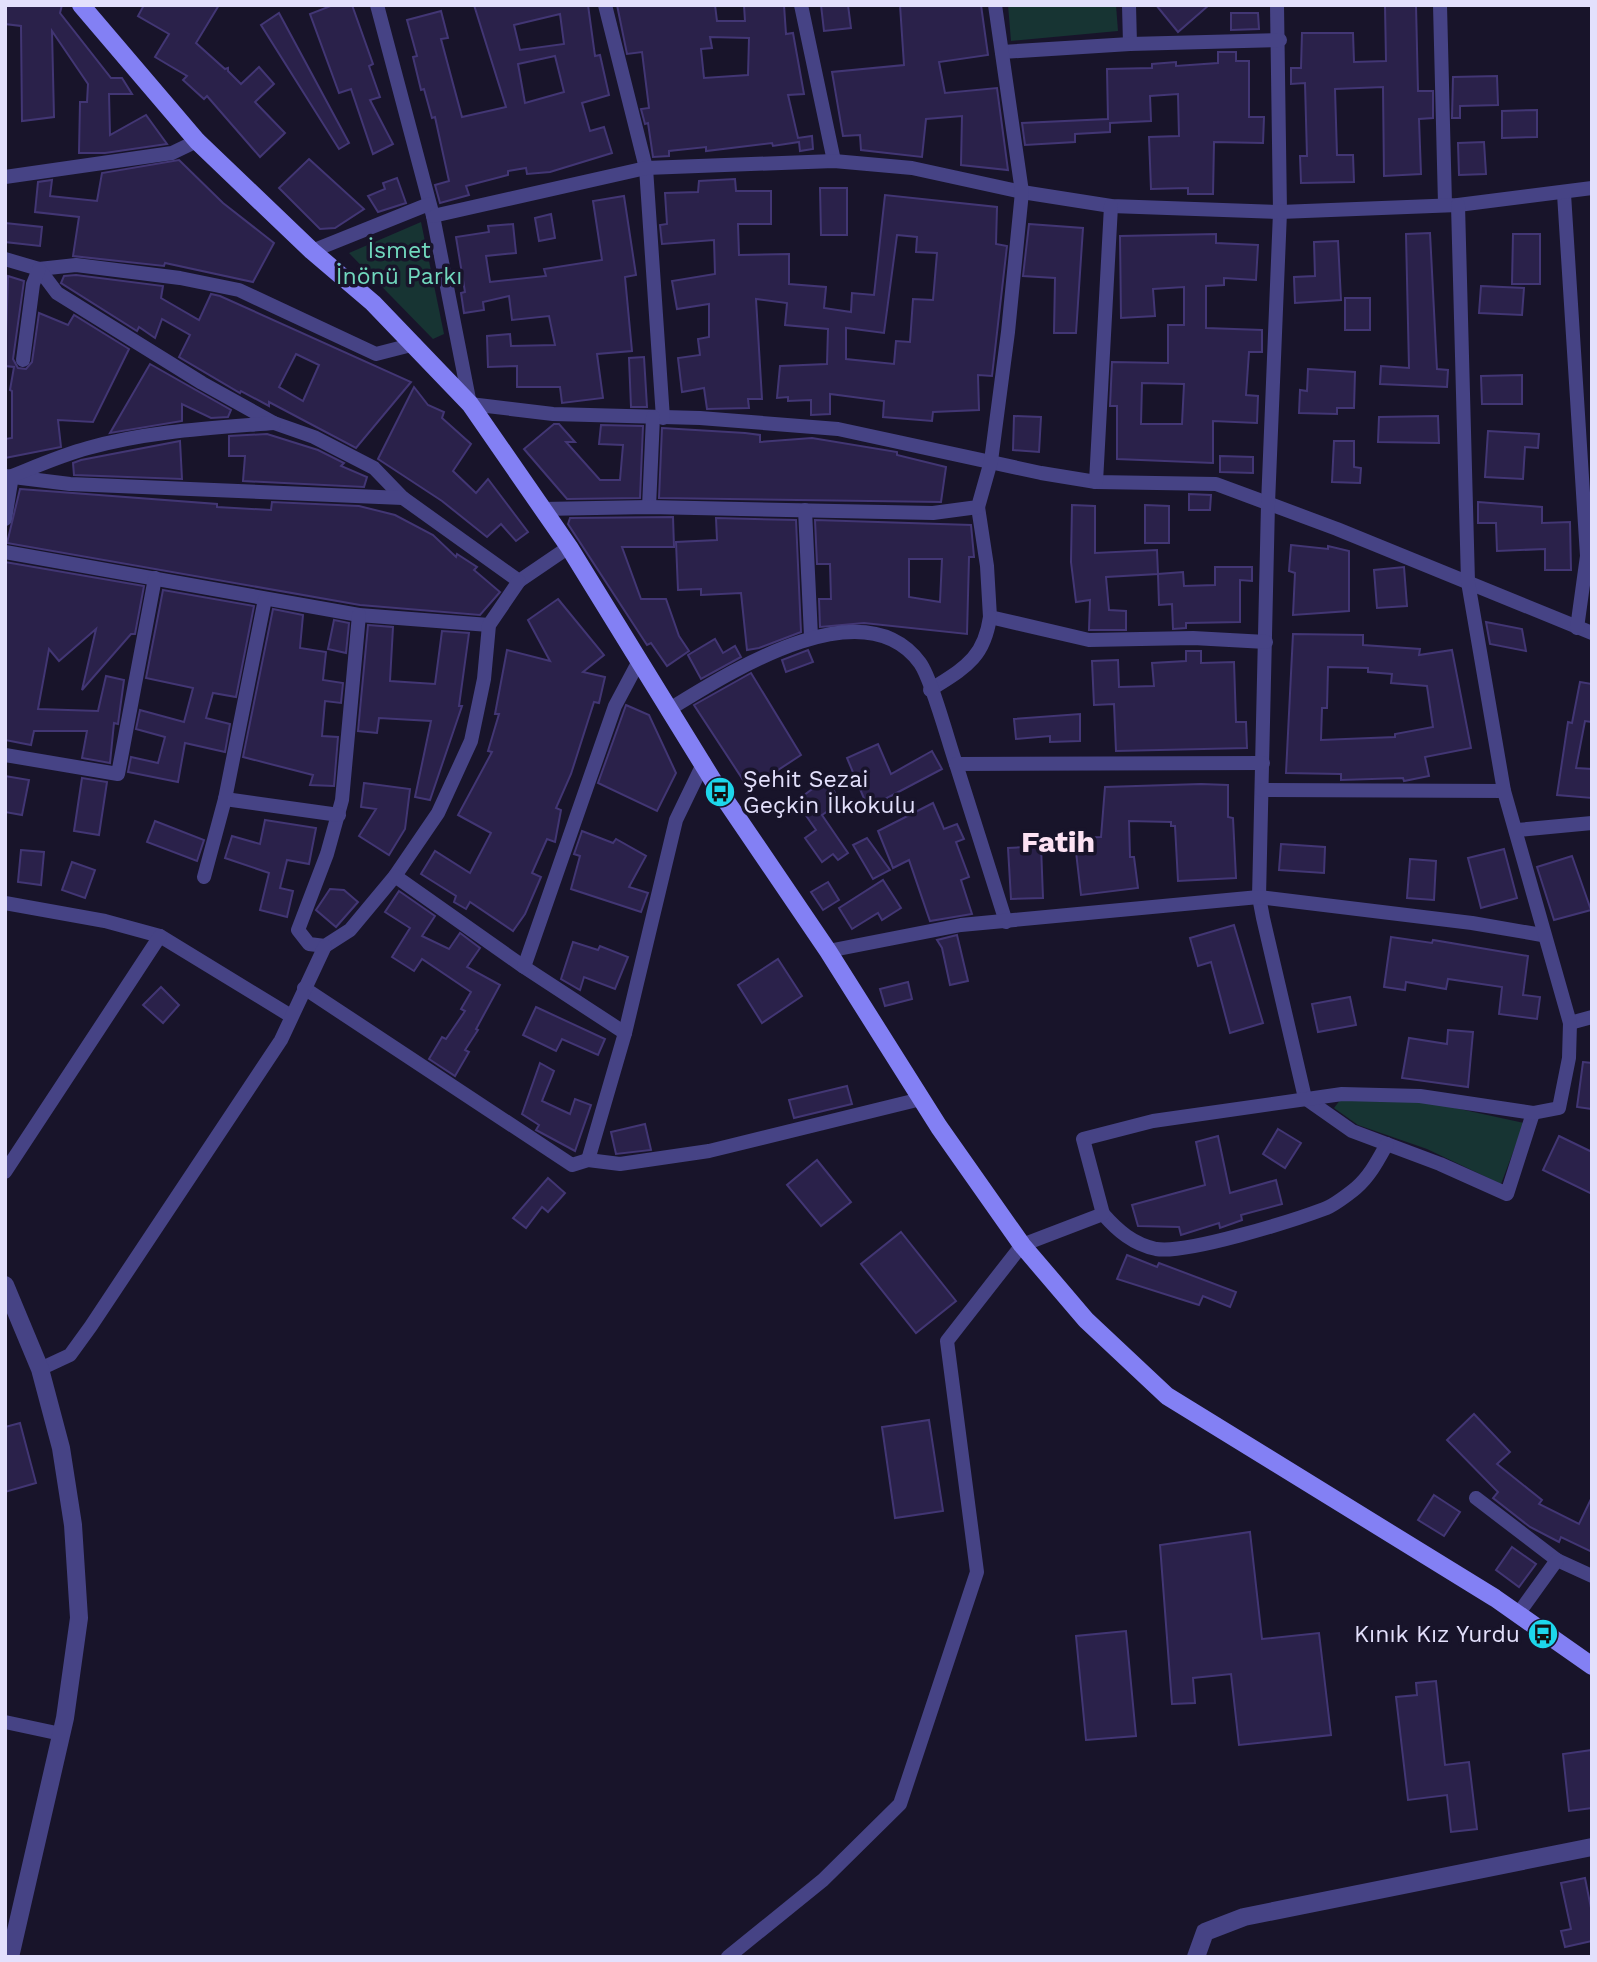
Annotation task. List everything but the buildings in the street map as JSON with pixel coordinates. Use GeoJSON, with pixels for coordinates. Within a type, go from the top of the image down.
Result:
{"type":"FeatureCollection","features":[{"type":"Feature","properties":{"kind":"main road"},"geometry":{"type":"LineString","coordinates":[[82,5],[197,141],[312,251],[415,344],[470,404],[569,547],[668,710],[704,762],[720,792],[828,951],[921,1099],[1022,1245],[1086,1321],[1167,1396],[1518,1614],[1592,1666]]}},
{"type":"Feature","properties":{"kind":"street"},"geometry":{"type":"LineString","coordinates":[[377,5],[431,210],[470,404],[553,414],[838,429],[1096,482],[1216,484],[1592,633]]}},
{"type":"Feature","properties":{"kind":"street"},"geometry":{"type":"LineString","coordinates":[[605,5],[646,168],[658,418],[649,508]]}},
{"type":"Feature","properties":{"kind":"street"},"geometry":{"type":"LineString","coordinates":[[800,5],[834,162]]}},
{"type":"Feature","properties":{"kind":"street"},"geometry":{"type":"LineString","coordinates":[[930,690],[970,661],[986,640],[990,617],[987,565],[978,507],[991,461],[1008,332],[1022,192],[995,5]]}},
{"type":"Feature","properties":{"kind":"street"},"geometry":{"type":"LineString","coordinates":[[1129,5],[1130,44]]}},
{"type":"Feature","properties":{"kind":"street"},"geometry":{"type":"LineString","coordinates":[[1277,5],[1280,40],[1280,212],[1268,504],[1259,897],[1305,1098],[1352,1131],[1507,1194],[1533,1113]]}},
{"type":"Feature","properties":{"kind":"street"},"geometry":{"type":"LineString","coordinates":[[1387,1144],[1371,1171],[1357,1187],[1327,1208],[1192,1247],[1168,1250],[1143,1245],[1117,1230],[1103,1214],[1083,1139],[1153,1121],[1342,1094],[1420,1096],[1533,1113],[1559,1108],[1569,1058],[1570,1023],[1542,934],[1517,830],[1504,791],[1468,582],[1440,5]]}},
{"type":"Feature","properties":{"kind":"street"},"geometry":{"type":"LineString","coordinates":[[1002,52],[1130,44],[1280,40]]}},
{"type":"Feature","properties":{"kind":"street"},"geometry":{"type":"LineString","coordinates":[[5,177],[172,153],[197,141]]}},
{"type":"Feature","properties":{"kind":"street"},"geometry":{"type":"LineString","coordinates":[[312,251],[431,210],[646,168],[834,162],[912,168],[1022,192],[1111,206],[1280,212],[1451,204],[1564,194],[1592,188]]}},
{"type":"Feature","properties":{"kind":"street"},"geometry":{"type":"LineString","coordinates":[[1564,194],[1587,556],[1577,628]]}},
{"type":"Feature","properties":{"kind":"street"},"geometry":{"type":"LineString","coordinates":[[1096,482],[1111,206]]}},
{"type":"Feature","properties":{"kind":"street"},"geometry":{"type":"LineString","coordinates":[[5,259],[39,269],[76,265],[180,278],[240,290],[376,354],[415,344]]}},
{"type":"Feature","properties":{"kind":"street"},"geometry":{"type":"LineString","coordinates":[[23,360],[33,284],[39,269]]}},
{"type":"Feature","properties":{"kind":"street"},"geometry":{"type":"LineString","coordinates":[[39,269],[57,293],[202,383],[274,423],[314,437],[374,468],[403,498],[519,581]]}},
{"type":"Feature","properties":{"kind":"street"},"geometry":{"type":"LineString","coordinates":[[9,476],[88,447],[166,433],[274,423]]}},
{"type":"Feature","properties":{"kind":"street"},"geometry":{"type":"LineString","coordinates":[[9,476],[70,484],[403,498]]}},
{"type":"Feature","properties":{"kind":"street"},"geometry":{"type":"LineString","coordinates":[[5,519],[9,476]]}},
{"type":"Feature","properties":{"kind":"street"},"geometry":{"type":"LineString","coordinates":[[542,509],[933,513],[978,507]]}},
{"type":"Feature","properties":{"kind":"street"},"geometry":{"type":"LineString","coordinates":[[805,510],[811,636]]}},
{"type":"Feature","properties":{"kind":"street"},"geometry":{"type":"LineString","coordinates":[[40,1370],[69,1355],[91,1326],[281,1040],[325,946],[351,930],[395,876],[438,813],[471,741],[484,678],[489,625],[519,581],[569,547]]}},
{"type":"Feature","properties":{"kind":"street"},"geometry":{"type":"LineString","coordinates":[[5,552],[359,615],[489,625]]}},
{"type":"Feature","properties":{"kind":"street"},"geometry":{"type":"LineString","coordinates":[[5,755],[118,774],[155,578]]}},
{"type":"Feature","properties":{"kind":"street"},"geometry":{"type":"LineString","coordinates":[[204,877],[225,799],[265,599]]}},
{"type":"Feature","properties":{"kind":"street"},"geometry":{"type":"LineString","coordinates":[[325,946],[309,944],[298,930],[339,815],[359,615]]}},
{"type":"Feature","properties":{"kind":"street"},"geometry":{"type":"LineString","coordinates":[[990,617],[1089,640],[1193,638],[1266,642]]}},
{"type":"Feature","properties":{"kind":"street"},"geometry":{"type":"LineString","coordinates":[[668,710],[719,678],[811,636],[886,636],[906,646],[922,666],[1006,922]]}},
{"type":"Feature","properties":{"kind":"street"},"geometry":{"type":"LineString","coordinates":[[524,967],[615,706],[639,661]]}},
{"type":"Feature","properties":{"kind":"street"},"geometry":{"type":"LineString","coordinates":[[588,1160],[625,1032],[676,820],[704,762]]}},
{"type":"Feature","properties":{"kind":"street"},"geometry":{"type":"LineString","coordinates":[[956,764],[1263,763]]}},
{"type":"Feature","properties":{"kind":"street"},"geometry":{"type":"LineString","coordinates":[[1262,790],[1504,791]]}},
{"type":"Feature","properties":{"kind":"street"},"geometry":{"type":"LineString","coordinates":[[225,799],[339,815]]}},
{"type":"Feature","properties":{"kind":"street"},"geometry":{"type":"LineString","coordinates":[[1517,830],[1592,823]]}},
{"type":"Feature","properties":{"kind":"street"},"geometry":{"type":"LineString","coordinates":[[395,876],[524,967],[625,1032]]}},
{"type":"Feature","properties":{"kind":"street"},"geometry":{"type":"LineString","coordinates":[[828,951],[961,925],[1259,897],[1542,934]]}},
{"type":"Feature","properties":{"kind":"street"},"geometry":{"type":"LineString","coordinates":[[5,903],[105,921],[160,936],[291,1016]]}},
{"type":"Feature","properties":{"kind":"street"},"geometry":{"type":"LineString","coordinates":[[5,1172],[160,936]]}},
{"type":"Feature","properties":{"kind":"street"},"geometry":{"type":"LineString","coordinates":[[304,988],[572,1165],[588,1160],[620,1164],[709,1151],[921,1099]]}},
{"type":"Feature","properties":{"kind":"street"},"geometry":{"type":"LineString","coordinates":[[1570,1023],[1592,1017]]}},
{"type":"Feature","properties":{"kind":"street"},"geometry":{"type":"LineString","coordinates":[[728,1957],[823,1880],[900,1804],[977,1572],[947,1341],[1022,1245],[1103,1214]]}},
{"type":"Feature","properties":{"kind":"street"},"geometry":{"type":"LineString","coordinates":[[5,1285],[40,1370],[61,1448],[74,1539],[79,1618],[61,1734],[10,1957]]}},
{"type":"Feature","properties":{"kind":"street"},"geometry":{"type":"LineString","coordinates":[[1476,1498],[1557,1560],[1592,1576]]}},
{"type":"Feature","properties":{"kind":"street"},"geometry":{"type":"LineString","coordinates":[[1518,1614],[1557,1560]]}},
{"type":"Feature","properties":{"kind":"street"},"geometry":{"type":"LineString","coordinates":[[5,1722],[61,1734]]}},
{"type":"Feature","properties":{"kind":"street"},"geometry":{"type":"LineString","coordinates":[[1196,1957],[1205,1932],[1244,1917],[1592,1847]]}},
{"type":"Feature","properties":{"kind":"green space"},"geometry":{"type":"Polygon","coordinates":[[[1008,5],[1116,5],[1118,31],[1011,41],[1008,5]]]}},
{"type":"Feature","properties":{"kind":"green space","name":"İsmet İnönü Parkı"},"geometry":{"type":"Polygon","coordinates":[[[421,222],[444,334],[433,339],[349,253],[421,222]]]}},
{"type":"Feature","properties":{"kind":"green space"},"geometry":{"type":"Polygon","coordinates":[[[1341,1099],[1423,1101],[1524,1123],[1501,1184],[1427,1149],[1358,1125],[1334,1108],[1341,1099]]]}},
{"type":"Feature","properties":{"kind":"place","name":"Şehit Sezai Geçkin İlkokulu"},"geometry":{"type":"Point","coordinates":[720,792]}},
{"type":"Feature","properties":{"kind":"place","name":"Kınık Kız Yurdu"},"geometry":{"type":"Point","coordinates":[1543,1634]}},
{"type":"Feature","properties":{"kind":"district","name":"Fatih"},"geometry":{"type":"Point","coordinates":[1058,842]}}]}
